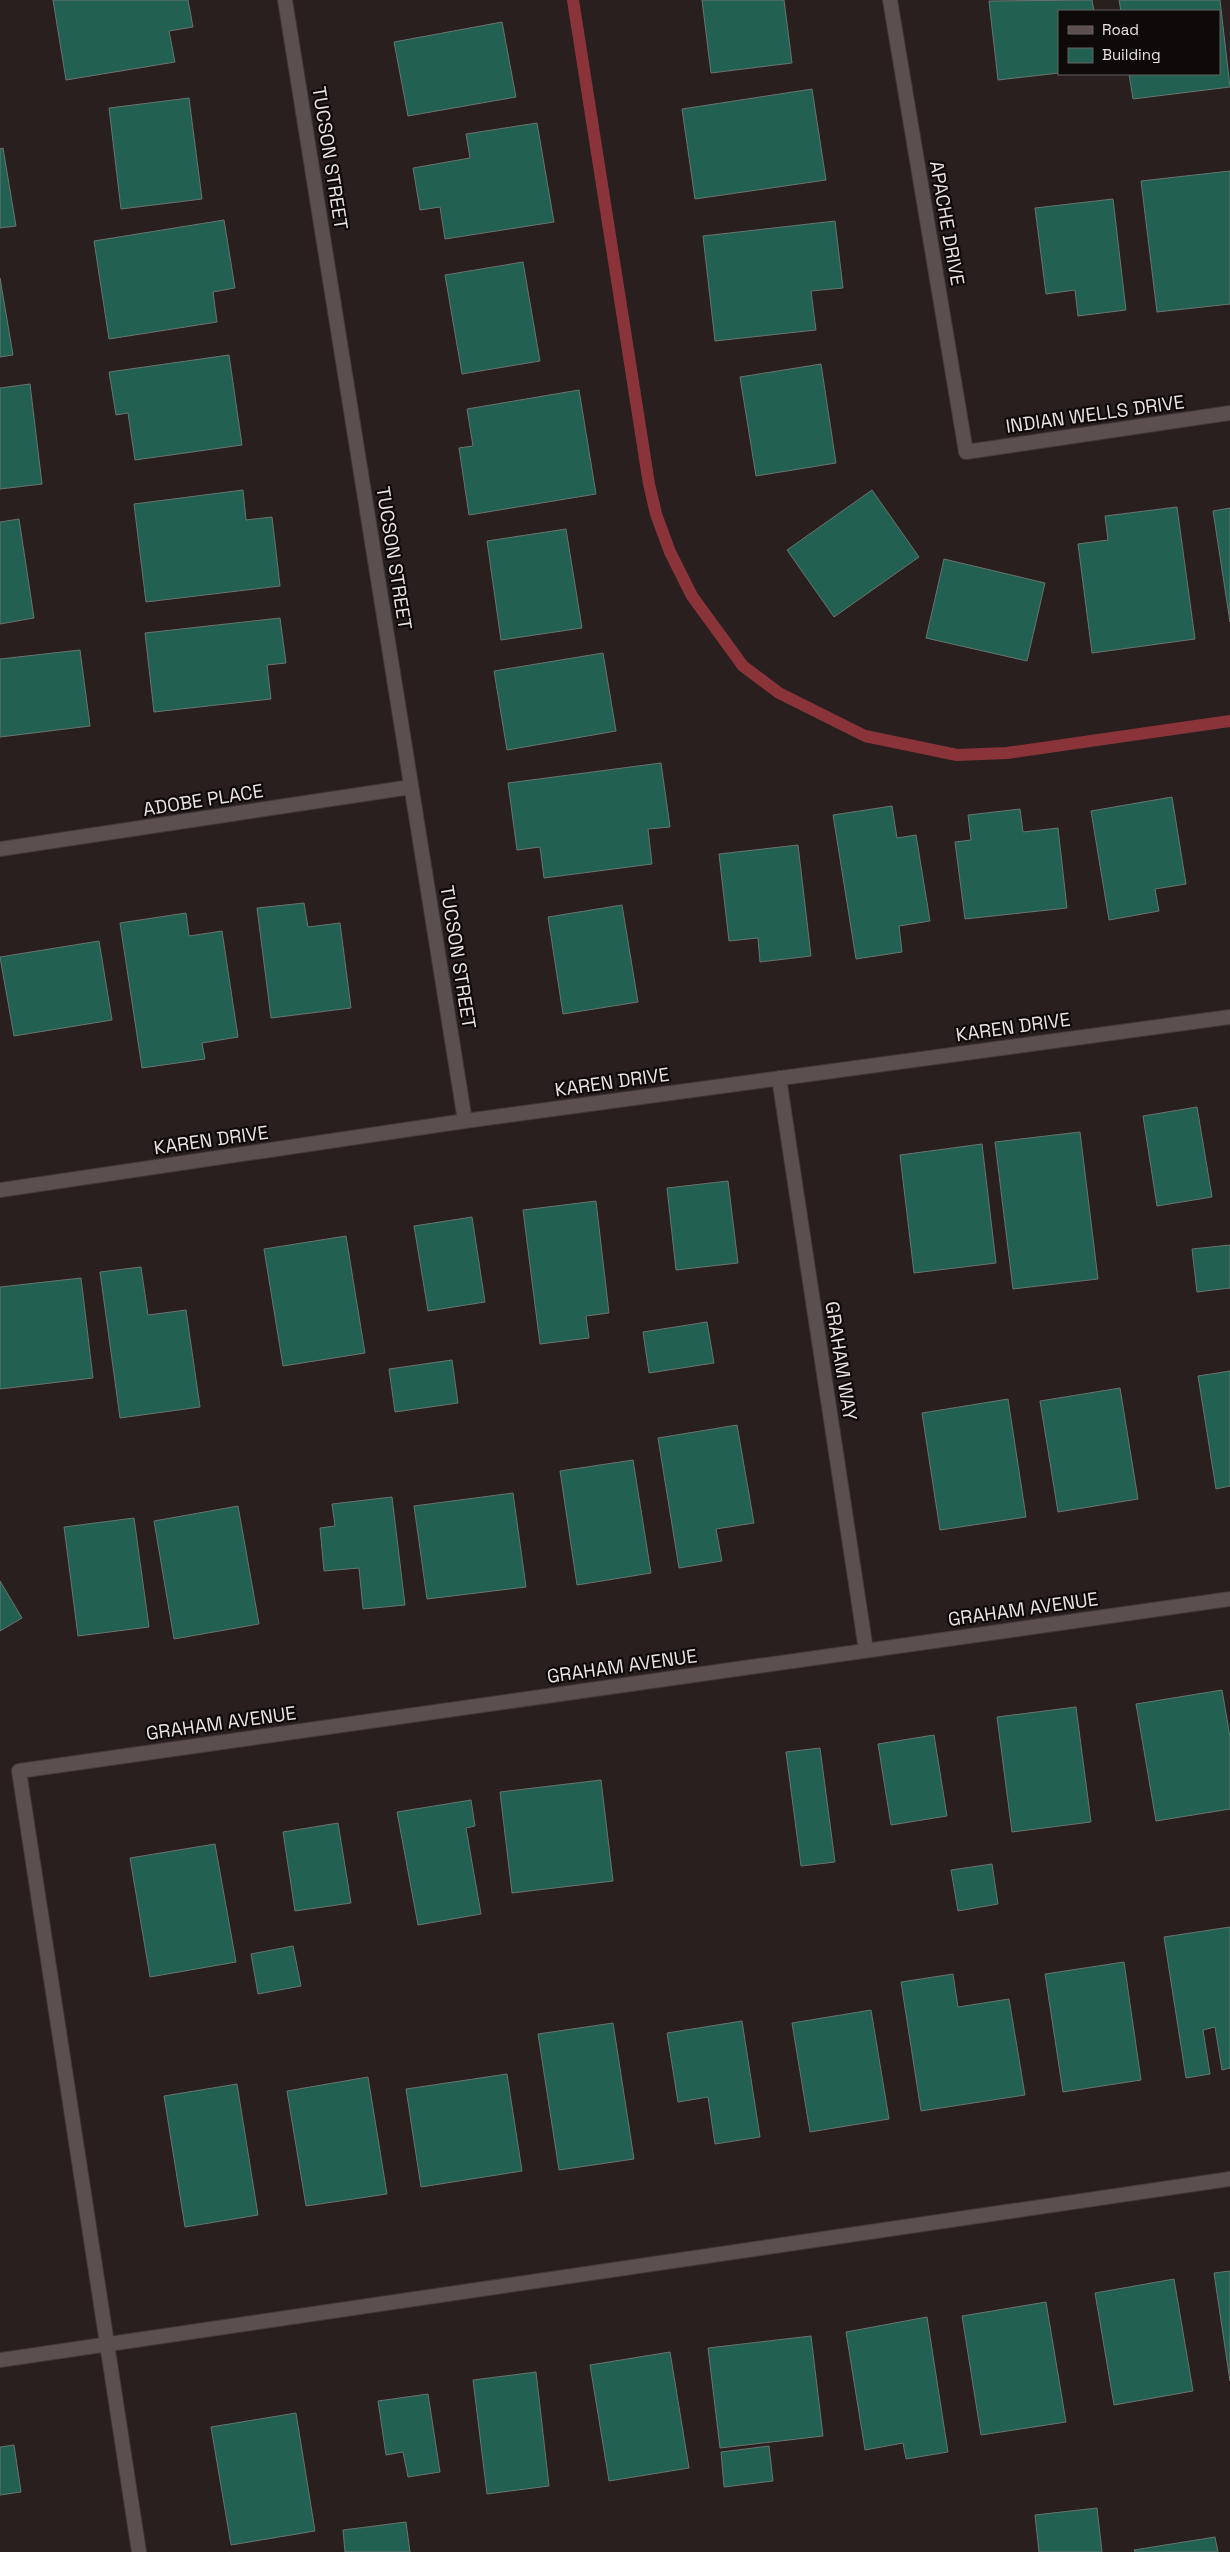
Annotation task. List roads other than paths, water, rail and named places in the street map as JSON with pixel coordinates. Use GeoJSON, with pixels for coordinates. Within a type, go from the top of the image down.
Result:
{"type":"FeatureCollection","features":[{"type":"Feature","properties":{"kind":"street","name":"TUCSON STREET"},"geometry":{"type":"LineString","coordinates":[[285,0],[465,1121]]}},
{"type":"Feature","properties":{"kind":"street","name":"APACHE DRIVE"},"geometry":{"type":"LineString","coordinates":[[890,0],[966,452]]}},
{"type":"Feature","properties":{"kind":"street","name":"INDIAN WELLS DRIVE"},"geometry":{"type":"LineString","coordinates":[[966,452],[1230,413]]}},
{"type":"Feature","properties":{"kind":"street","name":"ADOBE PLACE"},"geometry":{"type":"LineString","coordinates":[[0,849],[411,787]]}},
{"type":"Feature","properties":{"kind":"street","name":"KAREN DRIVE"},"geometry":{"type":"LineString","coordinates":[[0,1190],[465,1121],[1230,1017]]}},
{"type":"Feature","properties":{"kind":"street","name":"GRAHAM WAY"},"geometry":{"type":"LineString","coordinates":[[779,1078],[866,1650]]}},
{"type":"Feature","properties":{"kind":"street","name":"GRAHAM AVENUE"},"geometry":{"type":"LineString","coordinates":[[107,2343],[19,1771],[1230,1599]]}},
{"type":"Feature","properties":{"kind":"street"},"geometry":{"type":"LineString","coordinates":[[0,2360],[1230,2179]]}},
{"type":"Feature","properties":{"kind":"street"},"geometry":{"type":"LineString","coordinates":[[107,2343],[139,2552]]}},
{"type":"Feature","properties":{"kind":"waterway"},"geometry":{"type":"LineString","coordinates":[[573,0],[649,484],[656,514],[670,552],[692,596],[743,666],[779,693],[865,736],[957,755],[1007,753],[1230,721]]}}]}
